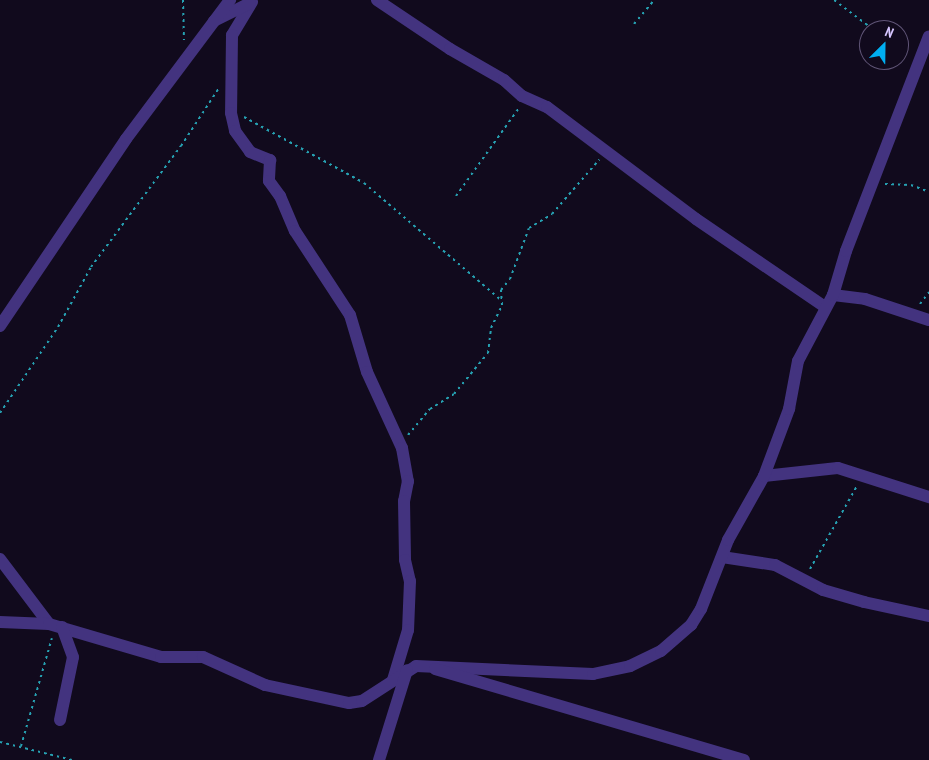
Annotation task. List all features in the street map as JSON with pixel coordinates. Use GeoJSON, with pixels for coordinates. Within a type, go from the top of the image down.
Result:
{"type":"FeatureCollection","features":[{"type":"Feature","properties":{"kind":"street"},"geometry":{"type":"LineString","coordinates":[[0,326],[120,147],[230,0]]}},
{"type":"Feature","properties":{"kind":"street"},"geometry":{"type":"LineString","coordinates":[[378,0],[526,98],[547,107],[607,150],[673,202],[825,307]]}},
{"type":"Feature","properties":{"kind":"street"},"geometry":{"type":"LineString","coordinates":[[214,21],[254,1]]}},
{"type":"Feature","properties":{"kind":"street"},"geometry":{"type":"LineString","coordinates":[[254,1],[232,35],[231,110],[236,135],[250,152],[270,160],[269,181],[280,196],[295,231],[350,315],[367,372],[400,444],[408,481],[404,501],[405,560],[410,580],[408,630],[393,680]]}},
{"type":"Feature","properties":{"kind":"street"},"geometry":{"type":"LineString","coordinates":[[0,622],[56,626],[160,657],[203,657],[265,685],[298,690],[336,701],[362,701],[407,670],[423,666],[578,675],[630,666],[661,652],[691,625],[701,610],[722,557],[764,476],[789,409],[798,361],[833,295],[846,251],[929,36]]}},
{"type":"Feature","properties":{"kind":"street"},"geometry":{"type":"LineString","coordinates":[[833,295],[865,300],[929,320]]}},
{"type":"Feature","properties":{"kind":"street"},"geometry":{"type":"LineString","coordinates":[[764,476],[838,468],[929,497]]}},
{"type":"Feature","properties":{"kind":"street"},"geometry":{"type":"LineString","coordinates":[[722,557],[775,564],[831,592],[929,616]]}},
{"type":"Feature","properties":{"kind":"street"},"geometry":{"type":"LineString","coordinates":[[0,559],[56,626],[73,657],[60,720]]}},
{"type":"Feature","properties":{"kind":"street"},"geometry":{"type":"LineString","coordinates":[[423,666],[744,760]]}},
{"type":"Feature","properties":{"kind":"street"},"geometry":{"type":"LineString","coordinates":[[378,760],[407,670]]}},
{"type":"Feature","properties":{"kind":"path"},"geometry":{"type":"LineString","coordinates":[[183,0],[184,42]]}},
{"type":"Feature","properties":{"kind":"path"},"geometry":{"type":"LineString","coordinates":[[634,24],[654,0]]}},
{"type":"Feature","properties":{"kind":"path"},"geometry":{"type":"LineString","coordinates":[[834,0],[861,20]]}},
{"type":"Feature","properties":{"kind":"path"},"geometry":{"type":"LineString","coordinates":[[0,413],[58,327],[91,267],[181,146],[220,84]]}},
{"type":"Feature","properties":{"kind":"path"},"geometry":{"type":"LineString","coordinates":[[456,196],[526,98]]}},
{"type":"Feature","properties":{"kind":"path"},"geometry":{"type":"LineString","coordinates":[[231,110],[364,183],[502,300]]}},
{"type":"Feature","properties":{"kind":"path"},"geometry":{"type":"LineString","coordinates":[[400,444],[430,409],[454,394],[488,354],[491,328],[502,300],[501,290],[510,279],[529,228],[552,214],[607,150]]}},
{"type":"Feature","properties":{"kind":"path"},"geometry":{"type":"LineString","coordinates":[[871,187],[879,184],[911,185],[929,192]]}},
{"type":"Feature","properties":{"kind":"path"},"geometry":{"type":"LineString","coordinates":[[793,573],[805,572],[812,566],[856,486],[871,477]]}},
{"type":"Feature","properties":{"kind":"path"},"geometry":{"type":"LineString","coordinates":[[21,746],[56,626]]}},
{"type":"Feature","properties":{"kind":"path"},"geometry":{"type":"LineString","coordinates":[[0,742],[72,760]]}}]}
